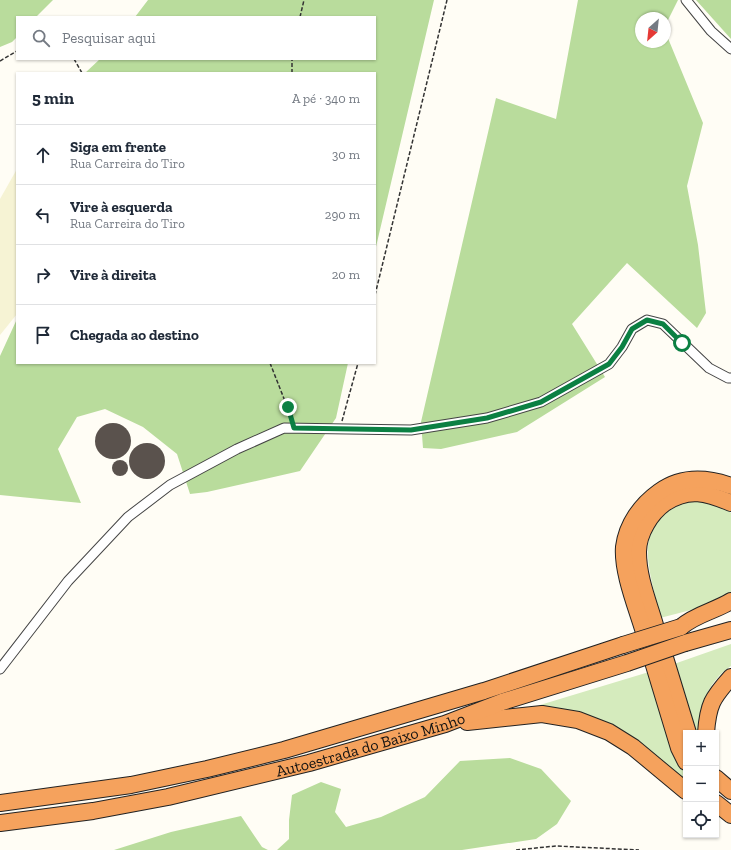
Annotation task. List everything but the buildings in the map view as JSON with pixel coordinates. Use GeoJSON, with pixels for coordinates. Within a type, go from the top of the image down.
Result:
{"type":"FeatureCollection","features":[{"type":"Feature","properties":{"kind":"highway"},"geometry":{"type":"LineString","coordinates":[[683,756],[679,748],[628,581],[624,547],[632,520],[649,499],[666,487],[687,479],[715,480],[731,486]]}},
{"type":"Feature","properties":{"kind":"highway"},"geometry":{"type":"LineString","coordinates":[[687,730],[641,578],[638,550],[645,526],[658,508],[673,498],[691,493],[710,494],[731,504]]}},
{"type":"Feature","properties":{"kind":"highway"},"geometry":{"type":"LineString","coordinates":[[681,627],[691,618],[731,601]]}},
{"type":"Feature","properties":{"kind":"highway","name":"Autoestrada do Baixo Minho"},"geometry":{"type":"LineString","coordinates":[[0,803],[132,785],[261,756],[484,691],[623,645],[731,612]]}},
{"type":"Feature","properties":{"kind":"highway","name":"Autoestrada do Baixo Minho"},"geometry":{"type":"LineString","coordinates":[[0,823],[93,811],[168,797],[322,760],[445,724],[502,702],[731,630]]}},
{"type":"Feature","properties":{"kind":"highway"},"geometry":{"type":"LineString","coordinates":[[706,730],[708,710],[719,690],[731,677]]}},
{"type":"Feature","properties":{"kind":"highway"},"geometry":{"type":"LineString","coordinates":[[445,724],[542,714],[578,720],[609,732],[633,747],[683,789]]}},
{"type":"Feature","properties":{"kind":"highway"},"geometry":{"type":"LineString","coordinates":[[719,805],[731,815]]}},
{"type":"Feature","properties":{"kind":"highway"},"geometry":{"type":"LineString","coordinates":[[719,815],[731,821]]}},
{"type":"Feature","properties":{"kind":"street"},"geometry":{"type":"LineString","coordinates":[[686,0],[711,31],[731,49]]}},
{"type":"Feature","properties":{"kind":"street"},"geometry":{"type":"LineString","coordinates":[[0,669],[68,581],[128,517],[170,485],[223,456],[284,428],[411,430],[487,418],[541,402],[609,364],[622,347],[632,329],[647,320],[663,324],[709,368],[728,378],[731,378]]}},
{"type":"Feature","properties":{"kind":"path"},"geometry":{"type":"LineString","coordinates":[[300,16],[304,0]]}},
{"type":"Feature","properties":{"kind":"path"},"geometry":{"type":"LineString","coordinates":[[376,291],[447,0]]}},
{"type":"Feature","properties":{"kind":"path"},"geometry":{"type":"LineString","coordinates":[[0,61],[16,52]]}},
{"type":"Feature","properties":{"kind":"path"},"geometry":{"type":"LineString","coordinates":[[75,60],[81,72]]}},
{"type":"Feature","properties":{"kind":"path"},"geometry":{"type":"LineString","coordinates":[[292,60],[292,72]]}},
{"type":"Feature","properties":{"kind":"path"},"geometry":{"type":"LineString","coordinates":[[270,364],[294,428]]}},
{"type":"Feature","properties":{"kind":"path"},"geometry":{"type":"LineString","coordinates":[[340,428],[358,364]]}},
{"type":"Feature","properties":{"kind":"path"},"geometry":{"type":"LineString","coordinates":[[516,850],[556,846],[639,850]]}},
{"type":"Feature","properties":{"kind":"shaded area"},"geometry":{"type":"Polygon","coordinates":[[[16,171],[16,315],[0,335],[0,199],[16,171]]]}},
{"type":"Feature","properties":{"kind":"green space"},"geometry":{"type":"Polygon","coordinates":[[[0,0],[53,0],[37,16],[16,16],[16,38],[12,42],[0,47],[0,0]]]}},
{"type":"Feature","properties":{"kind":"green space"},"geometry":{"type":"Polygon","coordinates":[[[148,0],[434,0],[376,247],[376,72],[86,72],[99,60],[376,60],[376,16],[136,16],[148,0]]]}},
{"type":"Feature","properties":{"kind":"green space"},"geometry":{"type":"Polygon","coordinates":[[[578,0],[678,0],[671,14],[671,12],[635,12],[635,48],[671,48],[671,46],[703,123],[687,186],[698,245],[706,313],[697,328],[627,263],[572,324],[605,377],[517,432],[441,449],[423,448],[421,422],[496,98],[556,119],[578,0]]]}},
{"type":"Feature","properties":{"kind":"green space"},"geometry":{"type":"Polygon","coordinates":[[[696,0],[731,0],[731,39],[696,0]]]}},
{"type":"Feature","properties":{"kind":"green space"},"geometry":{"type":"Polygon","coordinates":[[[16,321],[16,364],[348,364],[336,418],[300,471],[207,492],[190,494],[177,454],[143,427],[105,409],[77,417],[58,449],[81,503],[0,495],[0,356],[16,321]]]}},
{"type":"Feature","properties":{"kind":"green space"},"geometry":{"type":"Polygon","coordinates":[[[689,501],[701,501],[717,504],[731,513],[731,593],[714,604],[660,618],[649,566],[648,550],[650,535],[657,522],[670,510],[689,501]]]}},
{"type":"Feature","properties":{"kind":"green space"},"geometry":{"type":"Polygon","coordinates":[[[731,644],[731,666],[716,679],[706,695],[700,714],[698,730],[695,730],[674,664],[731,644]]]}},
{"type":"Feature","properties":{"kind":"green space"},"geometry":{"type":"Polygon","coordinates":[[[649,672],[683,768],[683,779],[641,745],[538,708],[540,705],[649,672]]]}},
{"type":"Feature","properties":{"kind":"green space"},"geometry":{"type":"Polygon","coordinates":[[[510,758],[541,769],[571,801],[557,824],[536,839],[462,850],[277,850],[289,839],[289,820],[292,795],[321,782],[341,789],[335,812],[346,827],[381,817],[425,797],[460,761],[510,758]]]}},
{"type":"Feature","properties":{"kind":"green space"},"geometry":{"type":"Polygon","coordinates":[[[241,816],[262,847],[268,850],[114,850],[171,832],[241,816]]]}},
{"type":"Feature","properties":{"kind":"route"},"geometry":{"type":"LineString","coordinates":[[288,407],[294,428],[411,430],[487,418],[541,402],[609,364],[622,347],[632,329],[647,320],[663,324],[682,343]]}}]}
